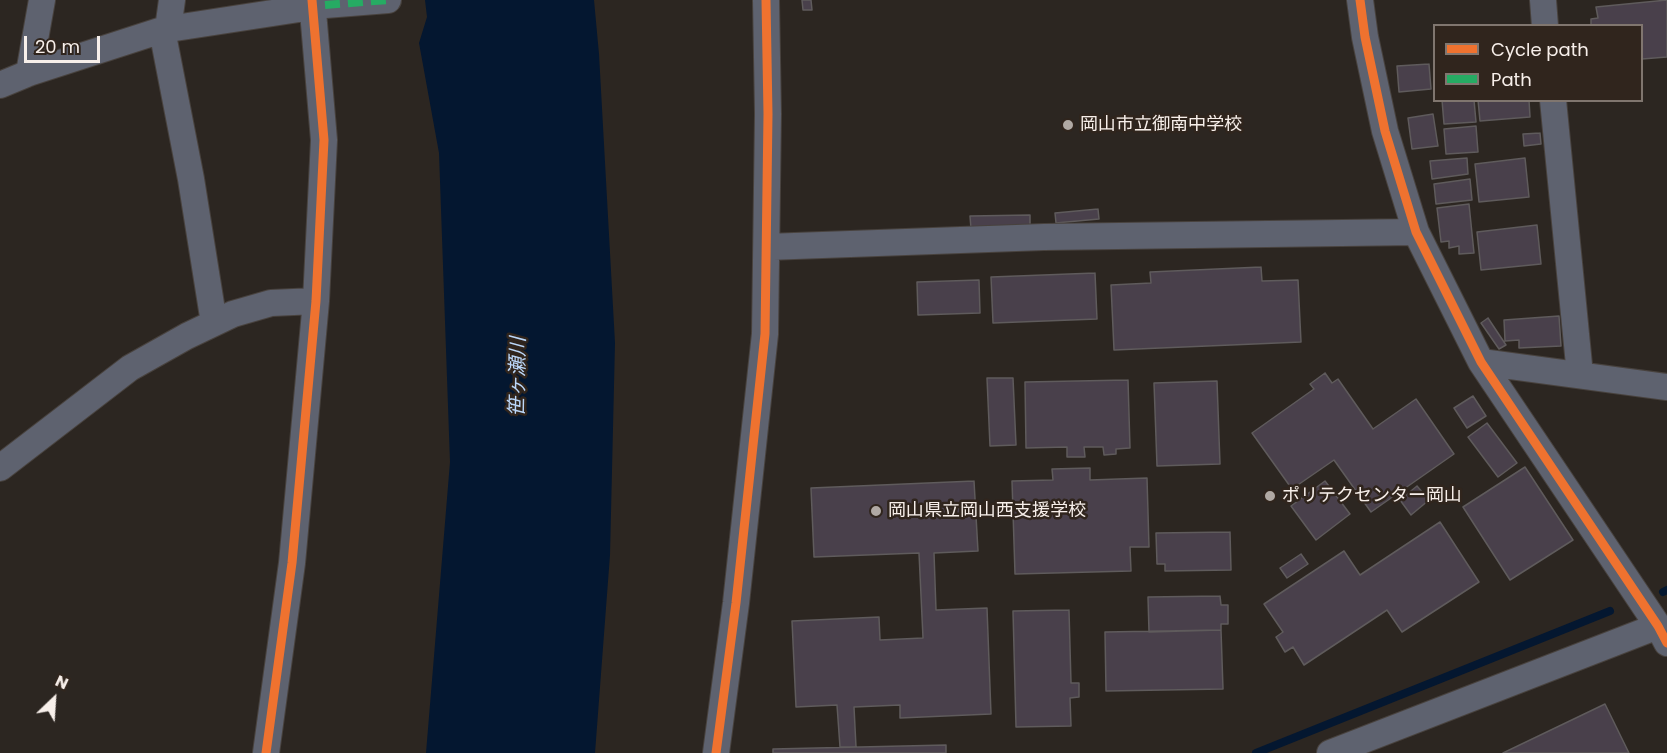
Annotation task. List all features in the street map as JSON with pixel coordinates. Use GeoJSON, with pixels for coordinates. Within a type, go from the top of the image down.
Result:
{"type":"FeatureCollection","features":[{"type":"Feature","properties":{"kind":"street"},"geometry":{"type":"LineString","coordinates":[[29,73],[42,0]]}},
{"type":"Feature","properties":{"kind":"street"},"geometry":{"type":"LineString","coordinates":[[172,0],[165,30],[214,323]]}},
{"type":"Feature","properties":{"kind":"street"},"geometry":{"type":"LineString","coordinates":[[0,85],[29,73],[165,30],[317,4],[388,0]]}},
{"type":"Feature","properties":{"kind":"street"},"geometry":{"type":"LineString","coordinates":[[716,753],[736,603],[765,334],[768,114],[765,0]]}},
{"type":"Feature","properties":{"kind":"street"},"geometry":{"type":"LineString","coordinates":[[1330,753],[1663,635],[1481,362],[1416,232],[1385,130],[1365,37],[1360,0]]}},
{"type":"Feature","properties":{"kind":"street"},"geometry":{"type":"LineString","coordinates":[[1543,0],[1545,24]]}},
{"type":"Feature","properties":{"kind":"street"},"geometry":{"type":"LineString","coordinates":[[266,753],[292,563],[316,300],[324,140],[317,4]]}},
{"type":"Feature","properties":{"kind":"street"},"geometry":{"type":"LineString","coordinates":[[1553,102],[1580,375]]}},
{"type":"Feature","properties":{"kind":"street"},"geometry":{"type":"LineString","coordinates":[[766,246],[1044,237],[1416,232]]}},
{"type":"Feature","properties":{"kind":"street"},"geometry":{"type":"LineString","coordinates":[[0,468],[130,368],[214,323],[233,314],[271,303],[316,300]]}},
{"type":"Feature","properties":{"kind":"street"},"geometry":{"type":"LineString","coordinates":[[1481,362],[1667,387]]}},
{"type":"Feature","properties":{"kind":"water","name":"笹ヶ瀬川"},"geometry":{"type":"Polygon","coordinates":[[[425,0],[594,0],[615,343],[610,555],[595,753],[426,753],[450,462],[439,153],[419,43],[427,17],[425,0]]]}},
{"type":"Feature","properties":{"kind":"building"},"geometry":{"type":"Polygon","coordinates":[[[802,0],[811,0],[812,10],[803,10],[802,0]]]}},
{"type":"Feature","properties":{"kind":"building"},"geometry":{"type":"Polygon","coordinates":[[[1667,0],[1667,57],[1643,59],[1643,24],[1591,24],[1591,19],[1598,18],[1596,7],[1667,0]]]}},
{"type":"Feature","properties":{"kind":"building"},"geometry":{"type":"Polygon","coordinates":[[[1429,64],[1431,89],[1399,92],[1397,66],[1429,64]]]}},
{"type":"Feature","properties":{"kind":"building"},"geometry":{"type":"Polygon","coordinates":[[[1442,102],[1474,102],[1476,122],[1444,124],[1442,102]]]}},
{"type":"Feature","properties":{"kind":"building"},"geometry":{"type":"Polygon","coordinates":[[[1478,102],[1529,102],[1530,117],[1480,121],[1478,102]]]}},
{"type":"Feature","properties":{"kind":"building"},"geometry":{"type":"Polygon","coordinates":[[[1433,114],[1438,146],[1412,149],[1408,118],[1433,114]]]}},
{"type":"Feature","properties":{"kind":"building"},"geometry":{"type":"Polygon","coordinates":[[[1476,126],[1478,152],[1446,154],[1444,129],[1476,126]]]}},
{"type":"Feature","properties":{"kind":"building"},"geometry":{"type":"Polygon","coordinates":[[[1540,133],[1541,144],[1524,146],[1523,134],[1540,133]]]}},
{"type":"Feature","properties":{"kind":"building"},"geometry":{"type":"Polygon","coordinates":[[[1467,158],[1468,174],[1432,179],[1430,161],[1467,158]]]}},
{"type":"Feature","properties":{"kind":"building"},"geometry":{"type":"Polygon","coordinates":[[[1525,158],[1529,197],[1479,202],[1475,164],[1525,158]]]}},
{"type":"Feature","properties":{"kind":"building"},"geometry":{"type":"Polygon","coordinates":[[[1470,179],[1472,200],[1436,204],[1434,184],[1470,179]]]}},
{"type":"Feature","properties":{"kind":"building"},"geometry":{"type":"Polygon","coordinates":[[[1469,204],[1474,253],[1459,254],[1459,246],[1449,248],[1449,241],[1441,242],[1437,208],[1469,204]]]}},
{"type":"Feature","properties":{"kind":"building"},"geometry":{"type":"Polygon","coordinates":[[[1098,209],[1099,219],[1056,223],[1055,213],[1098,209]]]}},
{"type":"Feature","properties":{"kind":"building"},"geometry":{"type":"Polygon","coordinates":[[[1030,215],[1030,228],[971,229],[970,216],[1030,215]]]}},
{"type":"Feature","properties":{"kind":"building"},"geometry":{"type":"Polygon","coordinates":[[[1537,225],[1541,264],[1481,270],[1477,232],[1537,225]]]}},
{"type":"Feature","properties":{"kind":"building"},"geometry":{"type":"Polygon","coordinates":[[[1261,267],[1262,281],[1298,280],[1301,342],[1114,350],[1111,285],[1151,283],[1150,272],[1261,267]]]}},
{"type":"Feature","properties":{"kind":"building"},"geometry":{"type":"Polygon","coordinates":[[[1095,273],[1097,319],[993,323],[991,277],[1095,273]]]}},
{"type":"Feature","properties":{"kind":"building"},"geometry":{"type":"Polygon","coordinates":[[[979,280],[980,313],[918,315],[917,282],[979,280]]]}},
{"type":"Feature","properties":{"kind":"building"},"geometry":{"type":"Polygon","coordinates":[[[1559,316],[1561,346],[1519,348],[1519,340],[1505,341],[1504,320],[1559,316]]]}},
{"type":"Feature","properties":{"kind":"building"},"geometry":{"type":"Polygon","coordinates":[[[1488,318],[1506,345],[1499,349],[1481,323],[1488,318]]]}},
{"type":"Feature","properties":{"kind":"building"},"geometry":{"type":"Polygon","coordinates":[[[1325,373],[1332,383],[1338,379],[1373,429],[1416,399],[1454,454],[1371,512],[1334,460],[1292,489],[1252,433],[1314,389],[1310,384],[1325,373]]]}},
{"type":"Feature","properties":{"kind":"building"},"geometry":{"type":"Polygon","coordinates":[[[987,378],[1013,378],[1016,445],[990,446],[987,378]]]}},
{"type":"Feature","properties":{"kind":"building"},"geometry":{"type":"Polygon","coordinates":[[[1128,380],[1130,448],[1116,449],[1116,454],[1104,455],[1103,447],[1084,447],[1085,457],[1067,457],[1067,447],[1026,448],[1025,382],[1128,380]]]}},
{"type":"Feature","properties":{"kind":"building"},"geometry":{"type":"Polygon","coordinates":[[[1217,381],[1220,464],[1157,466],[1154,383],[1217,381]]]}},
{"type":"Feature","properties":{"kind":"building"},"geometry":{"type":"Polygon","coordinates":[[[1473,396],[1486,416],[1467,428],[1454,408],[1473,396]]]}},
{"type":"Feature","properties":{"kind":"building"},"geometry":{"type":"Polygon","coordinates":[[[1487,423],[1517,463],[1498,477],[1468,437],[1487,423]]]}},
{"type":"Feature","properties":{"kind":"building"},"geometry":{"type":"Polygon","coordinates":[[[1525,467],[1573,540],[1510,580],[1463,507],[1525,467]]]}},
{"type":"Feature","properties":{"kind":"building"},"geometry":{"type":"Polygon","coordinates":[[[1090,468],[1090,480],[1147,478],[1149,547],[1130,547],[1131,571],[1015,574],[1012,481],[1053,480],[1052,469],[1090,468]]]}},
{"type":"Feature","properties":{"kind":"building"},"geometry":{"type":"Polygon","coordinates":[[[974,481],[978,551],[934,553],[936,610],[987,608],[991,714],[900,718],[900,705],[854,707],[856,747],[840,747],[837,705],[796,707],[792,621],[879,617],[880,640],[923,638],[919,553],[814,557],[811,488],[974,481]]]}},
{"type":"Feature","properties":{"kind":"building"},"geometry":{"type":"Polygon","coordinates":[[[1325,481],[1350,514],[1316,540],[1291,506],[1325,481]]]}},
{"type":"Feature","properties":{"kind":"building"},"geometry":{"type":"Polygon","coordinates":[[[1417,486],[1429,500],[1411,515],[1400,500],[1417,486]]]}},
{"type":"Feature","properties":{"kind":"building"},"geometry":{"type":"Polygon","coordinates":[[[1440,522],[1479,582],[1402,632],[1387,610],[1304,665],[1293,647],[1285,652],[1276,637],[1283,632],[1264,604],[1344,551],[1360,575],[1440,522]]]}},
{"type":"Feature","properties":{"kind":"building"},"geometry":{"type":"Polygon","coordinates":[[[1230,532],[1231,570],[1165,571],[1165,564],[1157,564],[1156,533],[1230,532]]]}},
{"type":"Feature","properties":{"kind":"building"},"geometry":{"type":"Polygon","coordinates":[[[1301,554],[1308,564],[1287,578],[1280,568],[1301,554]]]}},
{"type":"Feature","properties":{"kind":"building"},"geometry":{"type":"Polygon","coordinates":[[[1220,596],[1221,605],[1228,605],[1228,624],[1221,624],[1221,630],[1149,632],[1148,597],[1220,596]]]}},
{"type":"Feature","properties":{"kind":"building"},"geometry":{"type":"Polygon","coordinates":[[[1069,610],[1071,683],[1079,683],[1079,697],[1070,698],[1071,726],[1016,727],[1013,611],[1069,610]]]}},
{"type":"Feature","properties":{"kind":"building"},"geometry":{"type":"Polygon","coordinates":[[[1221,630],[1223,689],[1106,691],[1105,632],[1221,630]]]}},
{"type":"Feature","properties":{"kind":"building"},"geometry":{"type":"Polygon","coordinates":[[[1605,704],[1629,753],[1503,753],[1605,704]]]}},
{"type":"Feature","properties":{"kind":"building"},"geometry":{"type":"Polygon","coordinates":[[[946,745],[946,753],[773,753],[773,749],[946,745]]]}},
{"type":"Feature","properties":{"kind":"waterway"},"geometry":{"type":"LineString","coordinates":[[1663,592],[1667,590]]}},
{"type":"Feature","properties":{"kind":"waterway"},"geometry":{"type":"LineString","coordinates":[[1256,753],[1610,611]]}},
{"type":"Feature","properties":{"kind":"marked path"},"geometry":{"type":"LineString","coordinates":[[325,5],[388,0]]}},
{"type":"Feature","properties":{"kind":"cycle path"},"geometry":{"type":"LineString","coordinates":[[266,753],[292,563],[316,301],[324,140],[312,0]]}},
{"type":"Feature","properties":{"kind":"cycle path"},"geometry":{"type":"LineString","coordinates":[[716,753],[736,603],[765,334],[768,114],[766,0]]}},
{"type":"Feature","properties":{"kind":"cycle path"},"geometry":{"type":"LineString","coordinates":[[1360,0],[1365,37],[1385,131],[1416,232],[1481,362],[1658,626],[1667,643]]}},
{"type":"Feature","properties":{"kind":"place","name":"岡山市立御南中学校"},"geometry":{"type":"Point","coordinates":[1068,125]}},
{"type":"Feature","properties":{"kind":"place","name":"ポリテクセンター岡山"},"geometry":{"type":"Point","coordinates":[1270,496]}},
{"type":"Feature","properties":{"kind":"place","name":"岡山県立岡山西支援学校"},"geometry":{"type":"Point","coordinates":[876,511]}}]}
